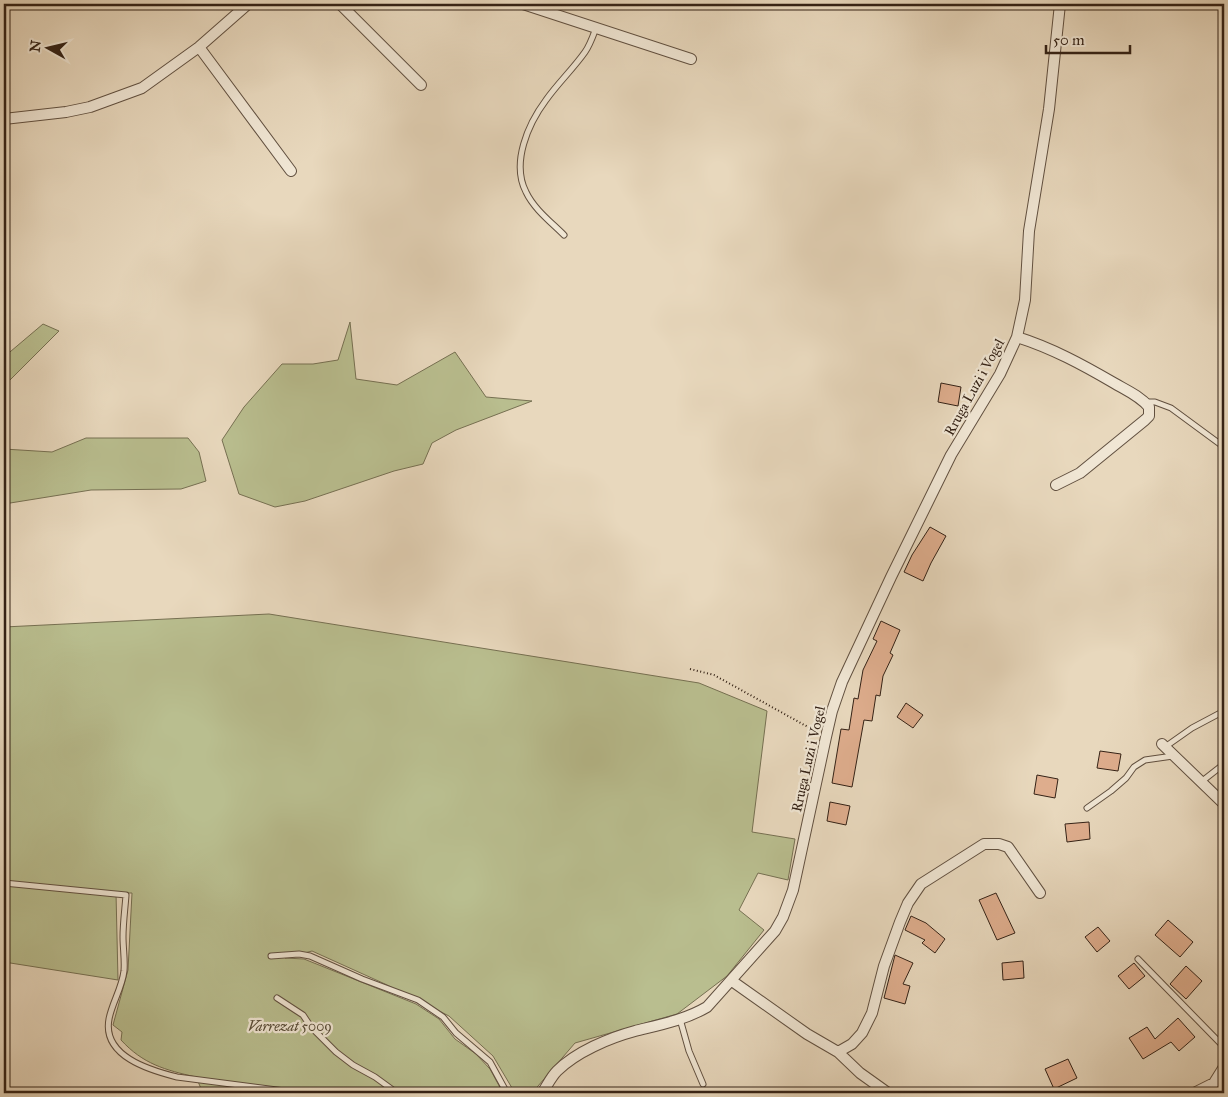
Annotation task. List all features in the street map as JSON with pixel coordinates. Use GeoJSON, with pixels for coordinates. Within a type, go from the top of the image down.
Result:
{"type":"FeatureCollection","features":[{"type":"Feature","properties":{"kind":"street"},"geometry":{"type":"LineString","coordinates":[[4,119],[90,107],[142,88],[200,47],[248,4]]}},
{"type":"Feature","properties":{"kind":"street"},"geometry":{"type":"LineString","coordinates":[[340,4],[421,85]]}},
{"type":"Feature","properties":{"kind":"street"},"geometry":{"type":"LineString","coordinates":[[523,4],[691,59]]}},
{"type":"Feature","properties":{"kind":"street","name":"Rruga Luzi i Vogel"},"geometry":{"type":"LineString","coordinates":[[542,1093],[556,1072],[572,1058],[587,1049],[633,1032],[696,1014],[707,1007],[732,981],[774,931],[789,904],[832,711],[842,682],[951,455],[1000,374],[1017,337],[1025,300],[1029,231],[1049,109],[1060,4]]}},
{"type":"Feature","properties":{"kind":"street"},"geometry":{"type":"LineString","coordinates":[[200,47],[291,171]]}},
{"type":"Feature","properties":{"kind":"street"},"geometry":{"type":"LineString","coordinates":[[1017,337],[1038,344],[1075,361],[1146,402],[1149,407],[1149,416],[1145,420],[1080,473],[1056,485]]}},
{"type":"Feature","properties":{"kind":"street"},"geometry":{"type":"LineString","coordinates":[[1163,746],[1224,804]]}},
{"type":"Feature","properties":{"kind":"street"},"geometry":{"type":"LineString","coordinates":[[838,1052],[852,1044],[862,1033],[872,1014],[884,966],[900,922],[908,903],[922,884],[984,844],[999,844],[1008,847],[1040,893]]}},
{"type":"Feature","properties":{"kind":"street"},"geometry":{"type":"LineString","coordinates":[[732,981],[807,1034],[838,1052],[860,1073],[888,1093]]}},
{"type":"Feature","properties":{"kind":"street"},"geometry":{"type":"LineString","coordinates":[[1194,1093],[1214,1083],[1224,1067]]}},
{"type":"Feature","properties":{"kind":"lane"},"geometry":{"type":"LineString","coordinates":[[564,235],[534,205],[526,194],[521,181],[522,150],[536,116],[546,100],[584,52],[596,28]]}},
{"type":"Feature","properties":{"kind":"lane"},"geometry":{"type":"LineString","coordinates":[[1146,402],[1155,402],[1170,408],[1224,447]]}},
{"type":"Feature","properties":{"kind":"lane"},"geometry":{"type":"LineString","coordinates":[[1163,746],[1192,728],[1224,712]]}},
{"type":"Feature","properties":{"kind":"lane"},"geometry":{"type":"LineString","coordinates":[[1087,808],[1111,791],[1139,764],[1157,757],[1174,756]]}},
{"type":"Feature","properties":{"kind":"lane"},"geometry":{"type":"LineString","coordinates":[[1202,782],[1224,764]]}},
{"type":"Feature","properties":{"kind":"lane"},"geometry":{"type":"LineString","coordinates":[[4,883],[126,895],[123,937],[124,972],[121,986],[109,1017],[108,1028],[114,1046],[122,1054],[157,1072],[176,1077],[300,1093]]}},
{"type":"Feature","properties":{"kind":"lane"},"geometry":{"type":"LineString","coordinates":[[270,956],[299,954],[310,956],[362,979],[418,1000],[443,1017],[456,1033],[490,1062],[507,1093]]}},
{"type":"Feature","properties":{"kind":"lane"},"geometry":{"type":"LineString","coordinates":[[1138,959],[1224,1048]]}},
{"type":"Feature","properties":{"kind":"lane"},"geometry":{"type":"LineString","coordinates":[[277,998],[303,1015],[310,1027],[353,1065],[375,1077],[397,1093]]}},
{"type":"Feature","properties":{"kind":"lane"},"geometry":{"type":"LineString","coordinates":[[680,1018],[689,1051],[703,1084]]}},
{"type":"Feature","properties":{"kind":"path"},"geometry":{"type":"LineString","coordinates":[[690,668],[714,675],[826,737]]}},
{"type":"Feature","properties":{"kind":"green space"},"geometry":{"type":"Polygon","coordinates":[[[350,322],[356,379],[397,385],[455,352],[486,397],[532,401],[456,430],[432,443],[423,464],[394,471],[305,501],[275,507],[239,494],[222,440],[244,407],[282,364],[313,364],[338,360],[350,322]]]}},
{"type":"Feature","properties":{"kind":"green space"},"geometry":{"type":"Polygon","coordinates":[[[43,324],[59,331],[4,386],[4,357],[43,324]]]}},
{"type":"Feature","properties":{"kind":"green space"},"geometry":{"type":"Polygon","coordinates":[[[86,438],[188,438],[199,452],[206,481],[181,489],[91,490],[4,504],[4,449],[52,452],[86,438]]]}},
{"type":"Feature","properties":{"kind":"green space","name":"Varrezat 5009"},"geometry":{"type":"Polygon","coordinates":[[[269,614],[699,683],[767,711],[752,832],[795,839],[788,880],[758,873],[739,910],[764,930],[727,976],[677,1014],[575,1043],[532,1093],[515,1093],[493,1056],[449,1016],[312,951],[285,958],[304,959],[416,1004],[439,1019],[455,1039],[476,1054],[490,1069],[503,1093],[203,1093],[196,1077],[164,1069],[138,1055],[121,1040],[122,1032],[113,1025],[128,970],[132,893],[116,893],[118,980],[4,962],[4,627],[269,614]]]}},
{"type":"Feature","properties":{"kind":"building"},"geometry":{"type":"Polygon","coordinates":[[[941,383],[961,387],[958,406],[938,402],[941,383]]]}},
{"type":"Feature","properties":{"kind":"building"},"geometry":{"type":"Polygon","coordinates":[[[930,527],[946,536],[923,581],[904,572],[912,555],[930,527]]]}},
{"type":"Feature","properties":{"kind":"building"},"geometry":{"type":"Polygon","coordinates":[[[881,621],[900,630],[890,653],[893,655],[883,676],[880,696],[876,695],[872,721],[864,720],[852,787],[832,783],[841,729],[849,730],[854,698],[858,699],[863,670],[877,641],[873,639],[881,621]]]}},
{"type":"Feature","properties":{"kind":"building"},"geometry":{"type":"Polygon","coordinates":[[[906,703],[923,715],[913,728],[897,717],[906,703]]]}},
{"type":"Feature","properties":{"kind":"building"},"geometry":{"type":"Polygon","coordinates":[[[1100,751],[1121,754],[1118,771],[1097,768],[1100,751]]]}},
{"type":"Feature","properties":{"kind":"building"},"geometry":{"type":"Polygon","coordinates":[[[1037,775],[1058,779],[1055,798],[1034,794],[1037,775]]]}},
{"type":"Feature","properties":{"kind":"building"},"geometry":{"type":"Polygon","coordinates":[[[830,802],[850,806],[846,825],[827,821],[830,802]]]}},
{"type":"Feature","properties":{"kind":"building"},"geometry":{"type":"Polygon","coordinates":[[[1089,822],[1090,839],[1067,842],[1065,824],[1089,822]]]}},
{"type":"Feature","properties":{"kind":"building"},"geometry":{"type":"Polygon","coordinates":[[[996,893],[1015,933],[997,940],[979,900],[996,893]]]}},
{"type":"Feature","properties":{"kind":"building"},"geometry":{"type":"Polygon","coordinates":[[[911,916],[926,923],[945,939],[935,953],[922,943],[925,940],[905,930],[911,916]]]}},
{"type":"Feature","properties":{"kind":"building"},"geometry":{"type":"Polygon","coordinates":[[[1168,920],[1193,942],[1180,957],[1155,935],[1168,920]]]}},
{"type":"Feature","properties":{"kind":"building"},"geometry":{"type":"Polygon","coordinates":[[[1098,927],[1110,941],[1097,952],[1085,937],[1098,927]]]}},
{"type":"Feature","properties":{"kind":"building"},"geometry":{"type":"Polygon","coordinates":[[[895,955],[913,963],[903,984],[910,986],[905,1004],[884,998],[895,955]]]}},
{"type":"Feature","properties":{"kind":"building"},"geometry":{"type":"Polygon","coordinates":[[[1023,961],[1024,978],[1003,980],[1002,963],[1023,961]]]}},
{"type":"Feature","properties":{"kind":"building"},"geometry":{"type":"Polygon","coordinates":[[[1134,963],[1145,976],[1129,989],[1118,976],[1134,963]]]}},
{"type":"Feature","properties":{"kind":"building"},"geometry":{"type":"Polygon","coordinates":[[[1186,966],[1202,981],[1186,999],[1170,984],[1186,966]]]}},
{"type":"Feature","properties":{"kind":"building"},"geometry":{"type":"Polygon","coordinates":[[[1178,1018],[1195,1037],[1179,1051],[1171,1042],[1143,1059],[1129,1038],[1147,1027],[1155,1039],[1178,1018]]]}},
{"type":"Feature","properties":{"kind":"building"},"geometry":{"type":"Polygon","coordinates":[[[1068,1059],[1077,1078],[1054,1089],[1045,1069],[1068,1059]]]}}]}
